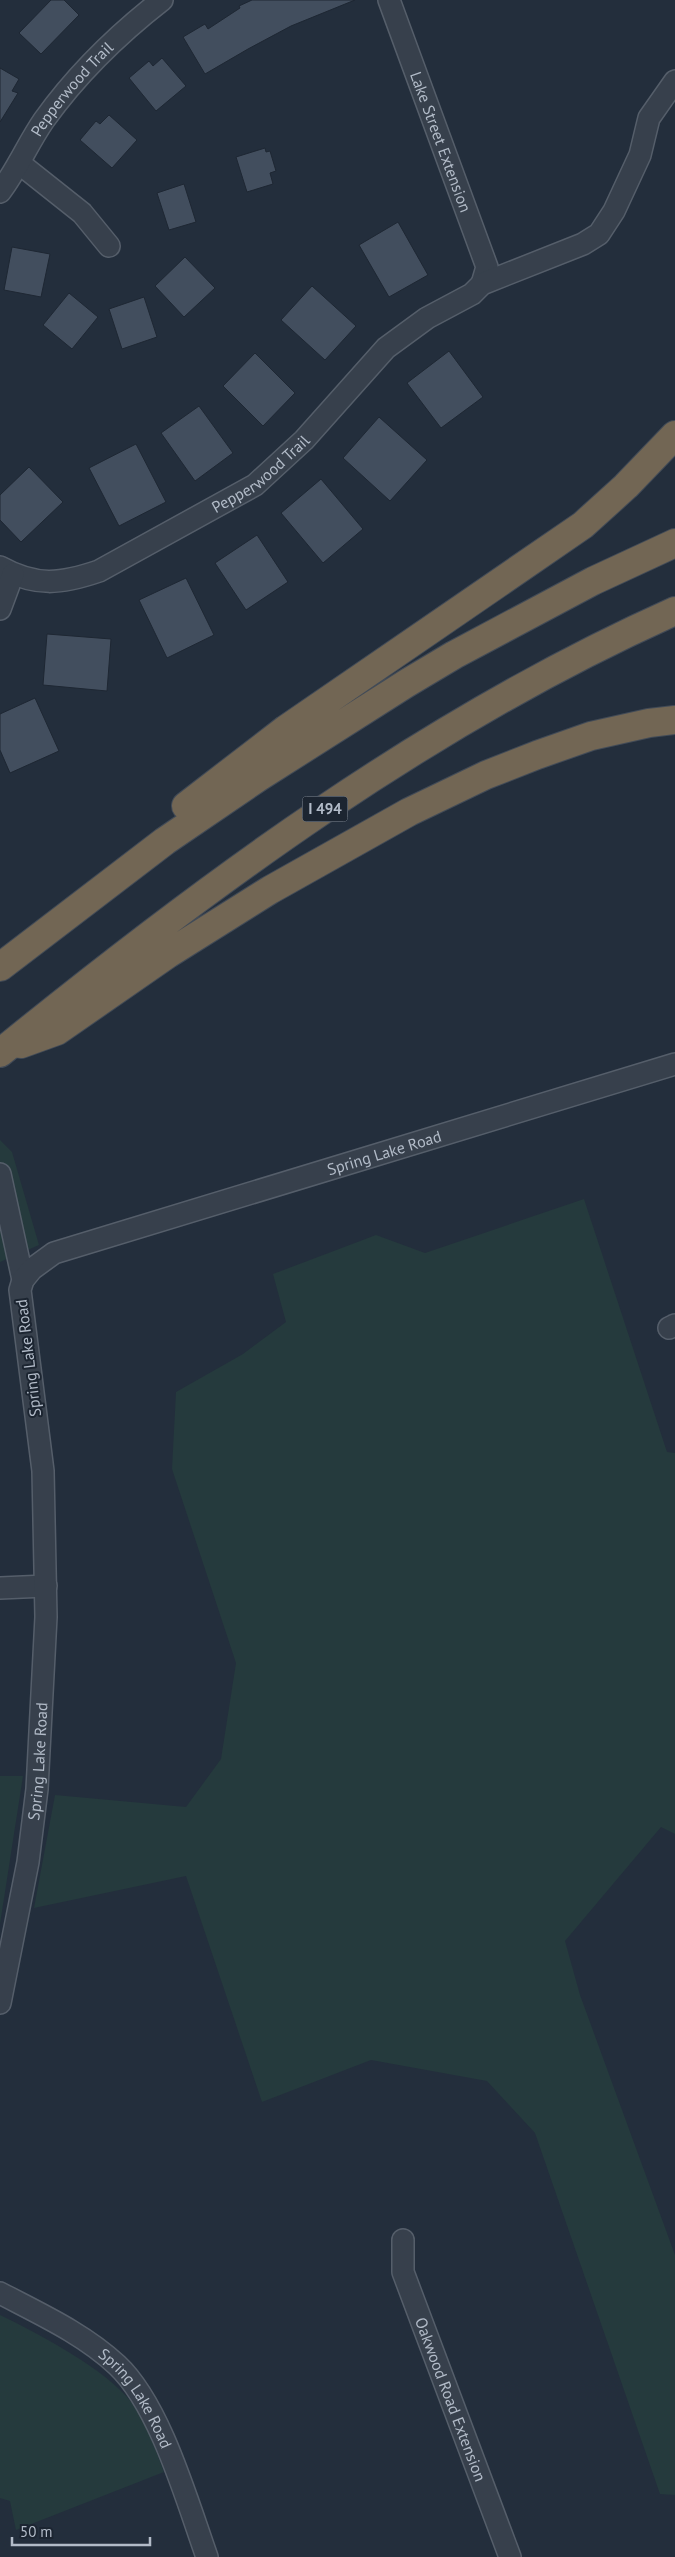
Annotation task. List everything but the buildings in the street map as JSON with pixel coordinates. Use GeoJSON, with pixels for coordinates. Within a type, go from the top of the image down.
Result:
{"type":"FeatureCollection","features":[{"type":"Feature","properties":{"kind":"highway"},"geometry":{"type":"LineString","coordinates":[[67,914],[157,829],[227,774],[294,724],[583,524],[626,486],[675,435]]}},
{"type":"Feature","properties":{"kind":"highway"},"geometry":{"type":"LineString","coordinates":[[0,967],[67,914],[204,813],[407,683],[593,581],[675,543]]}},
{"type":"Feature","properties":{"kind":"highway","name":"I 494"},"geometry":{"type":"LineString","coordinates":[[2,1052],[100,971],[286,834],[482,712],[592,650],[675,611]]}},
{"type":"Feature","properties":{"kind":"highway"},"geometry":{"type":"LineString","coordinates":[[2,1052],[57,1031],[168,954],[270,890],[409,812],[486,775],[591,736],[649,722],[675,720]]}},
{"type":"Feature","properties":{"kind":"street","name":"Pepperwood Trail"},"geometry":{"type":"LineString","coordinates":[[0,192],[43,122],[78,76],[118,36],[162,0]]}},
{"type":"Feature","properties":{"kind":"street","name":"Lake Street Extension"},"geometry":{"type":"LineString","coordinates":[[389,0],[487,267],[482,284]]}},
{"type":"Feature","properties":{"kind":"street","name":"Pepperwood Trail"},"geometry":{"type":"LineString","coordinates":[[6,571],[44,583],[72,580],[99,571],[255,486],[304,440],[386,348],[426,318],[472,294],[482,284],[583,244],[599,234],[614,211],[640,155],[649,118],[656,105],[675,81]]}},
{"type":"Feature","properties":{"kind":"street"},"geometry":{"type":"LineString","coordinates":[[19,163],[82,213],[109,246]]}},
{"type":"Feature","properties":{"kind":"street"},"geometry":{"type":"LineString","coordinates":[[0,609],[6,571]]}},
{"type":"Feature","properties":{"kind":"street","name":"Spring Lake Road"},"geometry":{"type":"LineString","coordinates":[[0,2003],[28,1862],[37,1790],[46,1586],[42,1471],[20,1290],[23,1280],[42,1260],[54,1254],[675,1064]]}},
{"type":"Feature","properties":{"kind":"street"},"geometry":{"type":"LineString","coordinates":[[0,1174],[23,1280]]}},
{"type":"Feature","properties":{"kind":"street"},"geometry":{"type":"LineString","coordinates":[[0,1588],[46,1586]]}},
{"type":"Feature","properties":{"kind":"street","name":"Oakwood Road Extension"},"geometry":{"type":"LineString","coordinates":[[403,2240],[403,2272],[510,2557]]}},
{"type":"Feature","properties":{"kind":"street","name":"Spring Lake Road"},"geometry":{"type":"LineString","coordinates":[[0,2294],[92,2345],[118,2366],[133,2384],[150,2407],[207,2557]]}},
{"type":"Feature","properties":{"kind":"green space"},"geometry":{"type":"Polygon","coordinates":[[[0,1140],[12,1152],[39,1245],[0,1262],[0,1140]]]}},
{"type":"Feature","properties":{"kind":"green space"},"geometry":{"type":"Polygon","coordinates":[[[584,1199],[667,1452],[675,1453],[675,1834],[661,1827],[565,1941],[580,1995],[675,2255],[675,2495],[660,2494],[535,2133],[487,2081],[371,2060],[262,2102],[186,1876],[34,1908],[55,1795],[186,1807],[221,1759],[236,1663],[172,1469],[176,1392],[243,1354],[286,1322],[273,1274],[376,1235],[425,1253],[584,1199]]]}},
{"type":"Feature","properties":{"kind":"green space"},"geometry":{"type":"Polygon","coordinates":[[[0,1776],[23,1776],[0,1924],[0,1776]]]}},
{"type":"Feature","properties":{"kind":"green space"},"geometry":{"type":"Polygon","coordinates":[[[0,2315],[71,2353],[120,2390],[138,2411],[151,2437],[164,2472],[16,2530],[10,2501],[0,2498],[0,2315]]]}}]}
